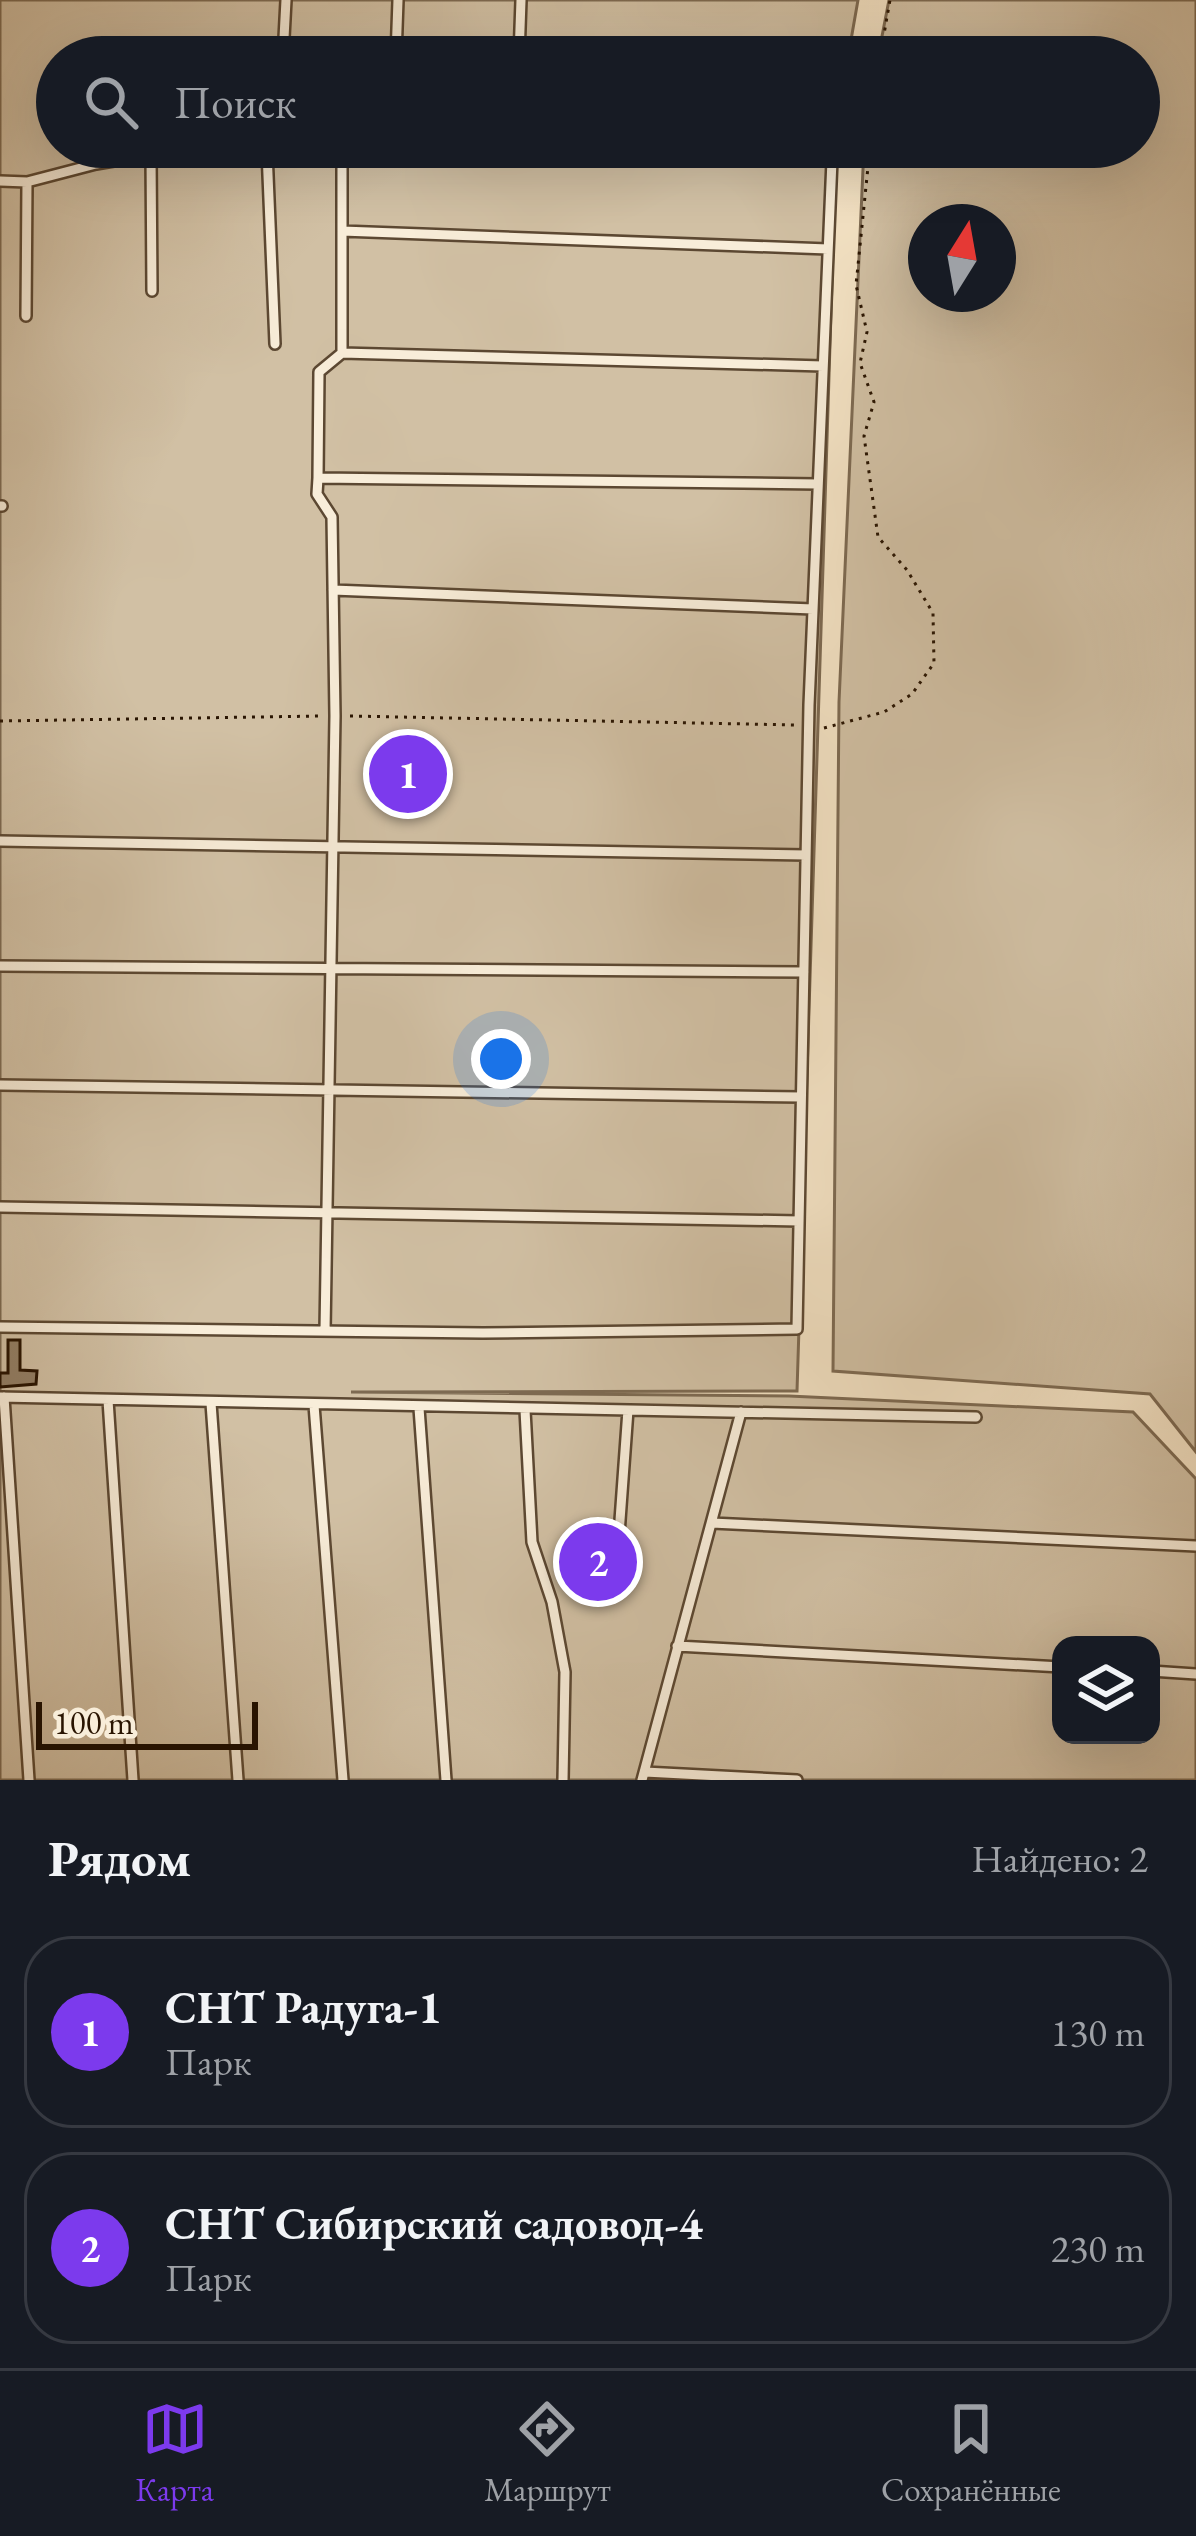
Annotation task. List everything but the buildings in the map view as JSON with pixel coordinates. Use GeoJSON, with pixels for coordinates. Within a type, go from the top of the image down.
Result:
{"type":"FeatureCollection","features":[{"type":"Feature","properties":{"kind":"lane"},"geometry":{"type":"LineString","coordinates":[[284,36],[286,0]]}},
{"type":"Feature","properties":{"kind":"lane"},"geometry":{"type":"LineString","coordinates":[[397,36],[398,0]]}},
{"type":"Feature","properties":{"kind":"lane"},"geometry":{"type":"LineString","coordinates":[[519,36],[520,0]]}},
{"type":"Feature","properties":{"kind":"lane"},"geometry":{"type":"LineString","coordinates":[[0,181],[26,182],[91,168]]}},
{"type":"Feature","properties":{"kind":"lane"},"geometry":{"type":"LineString","coordinates":[[151,168],[152,291]]}},
{"type":"Feature","properties":{"kind":"lane"},"geometry":{"type":"LineString","coordinates":[[268,168],[275,344]]}},
{"type":"Feature","properties":{"kind":"lane"},"geometry":{"type":"LineString","coordinates":[[341,168],[342,353]]}},
{"type":"Feature","properties":{"kind":"lane"},"geometry":{"type":"LineString","coordinates":[[0,1327],[797,1329],[813,609],[832,168]]}},
{"type":"Feature","properties":{"kind":"lane"},"geometry":{"type":"LineString","coordinates":[[26,182],[26,316]]}},
{"type":"Feature","properties":{"kind":"lane"},"geometry":{"type":"LineString","coordinates":[[342,231],[828,249]]}},
{"type":"Feature","properties":{"kind":"lane"},"geometry":{"type":"LineString","coordinates":[[325,1331],[333,590],[332,518],[317,494],[319,372],[342,353],[823,366]]}},
{"type":"Feature","properties":{"kind":"lane"},"geometry":{"type":"LineString","coordinates":[[318,478],[818,484]]}},
{"type":"Feature","properties":{"kind":"lane"},"geometry":{"type":"LineString","coordinates":[[333,590],[813,609]]}},
{"type":"Feature","properties":{"kind":"lane"},"geometry":{"type":"LineString","coordinates":[[0,841],[806,855]]}},
{"type":"Feature","properties":{"kind":"lane"},"geometry":{"type":"LineString","coordinates":[[0,966],[804,972]]}},
{"type":"Feature","properties":{"kind":"lane"},"geometry":{"type":"LineString","coordinates":[[0,1085],[801,1096]]}},
{"type":"Feature","properties":{"kind":"lane"},"geometry":{"type":"LineString","coordinates":[[0,1207],[799,1222]]}},
{"type":"Feature","properties":{"kind":"lane"},"geometry":{"type":"LineString","coordinates":[[28,1780],[2,1397],[976,1418]]}},
{"type":"Feature","properties":{"kind":"lane"},"geometry":{"type":"LineString","coordinates":[[108,1400],[134,1780]]}},
{"type":"Feature","properties":{"kind":"lane"},"geometry":{"type":"LineString","coordinates":[[211,1403],[238,1780]]}},
{"type":"Feature","properties":{"kind":"lane"},"geometry":{"type":"LineString","coordinates":[[314,1405],[343,1780]]}},
{"type":"Feature","properties":{"kind":"lane"},"geometry":{"type":"LineString","coordinates":[[419,1408],[446,1780]]}},
{"type":"Feature","properties":{"kind":"lane"},"geometry":{"type":"LineString","coordinates":[[524,1409],[532,1542],[552,1601],[565,1672],[563,1780]]}},
{"type":"Feature","properties":{"kind":"lane"},"geometry":{"type":"LineString","coordinates":[[618,1547],[628,1411]]}},
{"type":"Feature","properties":{"kind":"lane"},"geometry":{"type":"LineString","coordinates":[[741,1412],[644,1776],[797,1780]]}},
{"type":"Feature","properties":{"kind":"lane"},"geometry":{"type":"LineString","coordinates":[[712,1523],[1196,1546]]}},
{"type":"Feature","properties":{"kind":"lane"},"geometry":{"type":"LineString","coordinates":[[677,1646],[1052,1667]]}},
{"type":"Feature","properties":{"kind":"lane"},"geometry":{"type":"LineString","coordinates":[[1160,1672],[1196,1674]]}},
{"type":"Feature","properties":{"kind":"path"},"geometry":{"type":"LineString","coordinates":[[884,36],[890,0]]}},
{"type":"Feature","properties":{"kind":"shaded area"},"geometry":{"type":"Polygon","coordinates":[[[0,0],[858,0],[852,36],[36,36],[36,168],[836,168],[797,1391],[351,1392],[789,1396],[1133,1412],[1196,1479],[1196,1780],[0,1780],[0,0]]]}},
{"type":"Feature","properties":{"kind":"shaded area"},"geometry":{"type":"Polygon","coordinates":[[[889,0],[1196,0],[1196,1452],[1150,1394],[833,1371],[839,702],[863,168],[1160,168],[1160,36],[882,36],[889,0]]]}},
{"type":"Feature","properties":{"kind":"place","name":"СНТ Радуга-1"},"geometry":{"type":"Point","coordinates":[408,774]}},
{"type":"Feature","properties":{"kind":"place","name":"СНТ Сибирский садовод-4"},"geometry":{"type":"Point","coordinates":[598,1562]}}]}
